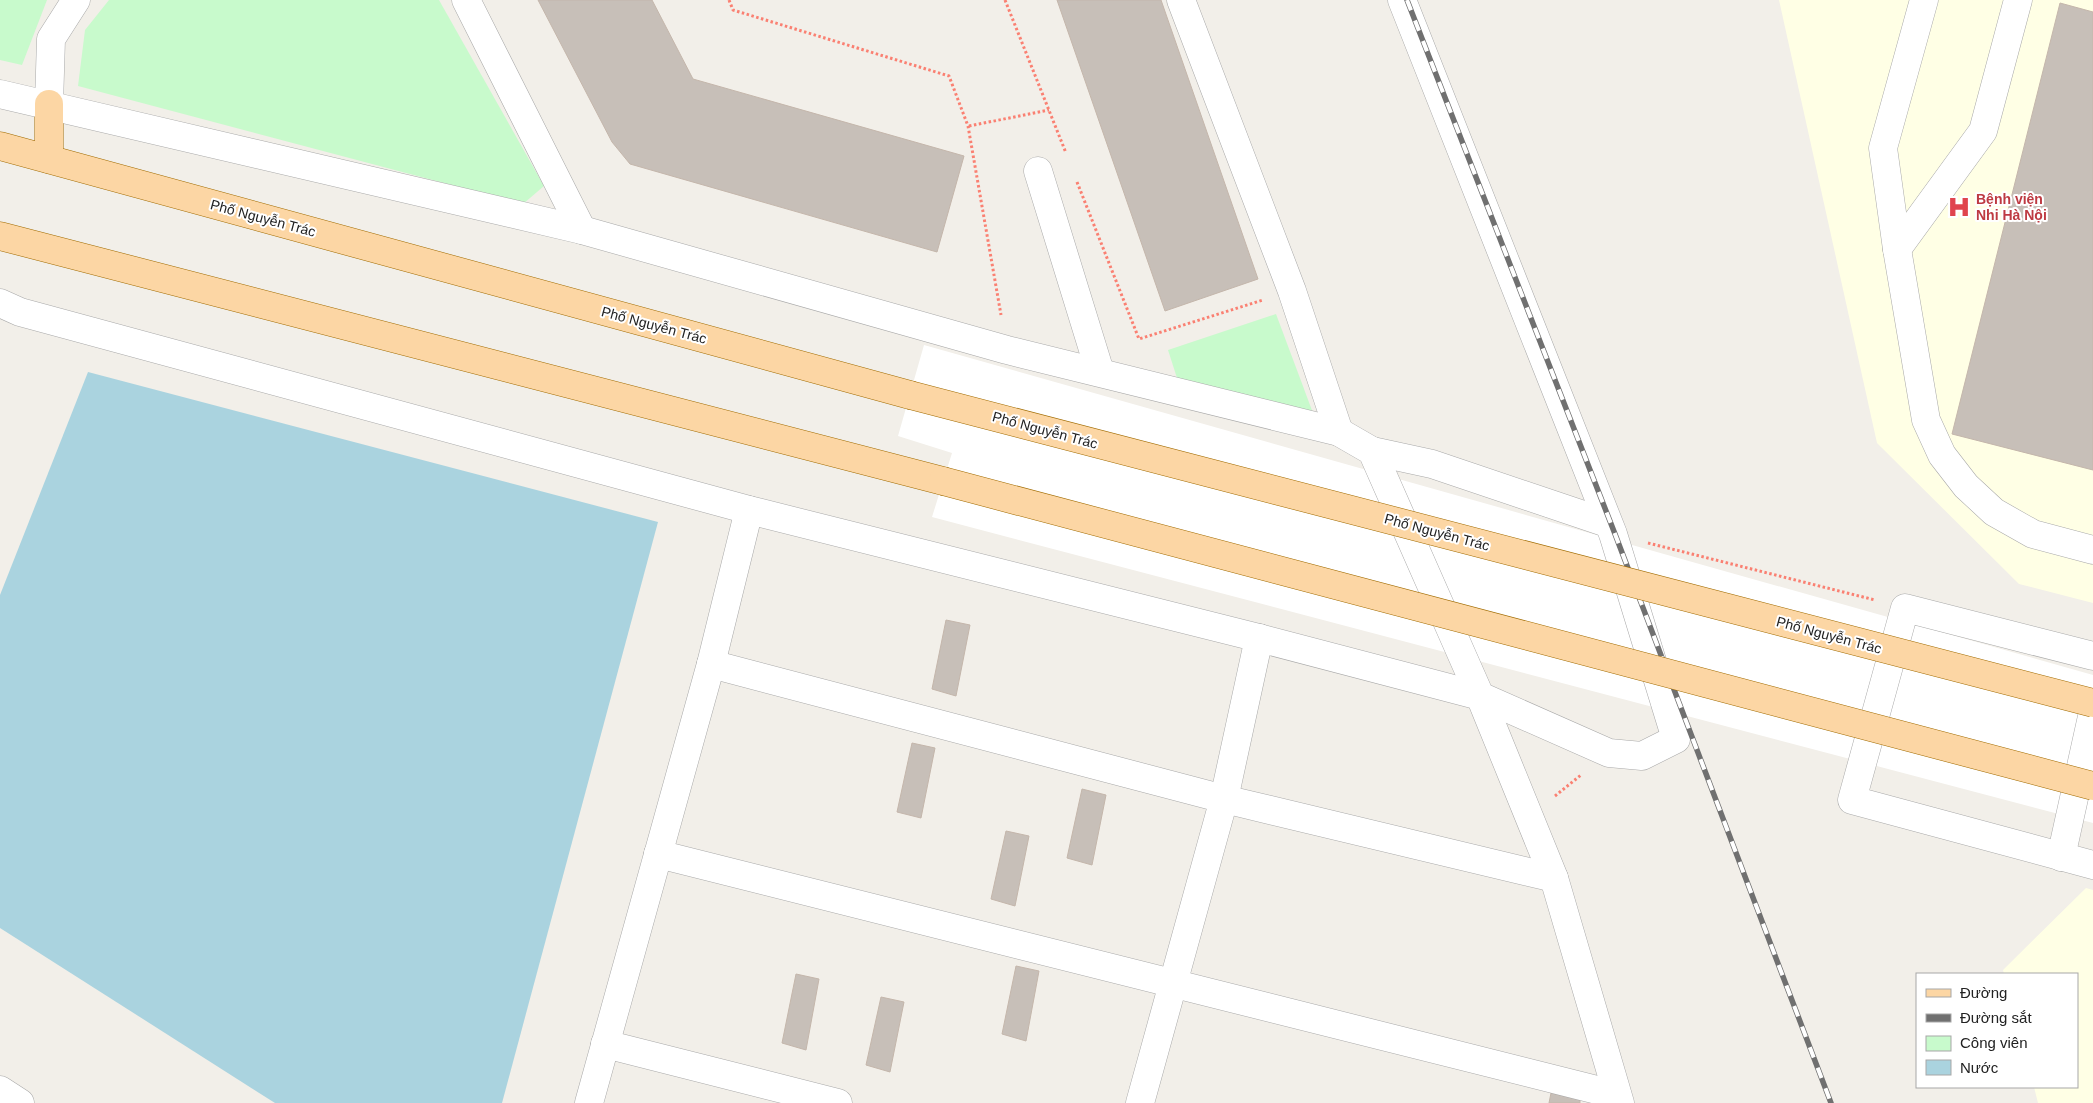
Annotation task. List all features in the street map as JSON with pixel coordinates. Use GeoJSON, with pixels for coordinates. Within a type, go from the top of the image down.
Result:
{"type":"FeatureCollection","features":[{"type":"Feature","properties":{"kind":"main road"},"geometry":{"type":"LineString","coordinates":[[49,104],[49,159]]}},
{"type":"Feature","properties":{"kind":"main road","name":"Phố Nguyễn Trác"},"geometry":{"type":"LineString","coordinates":[[0,146],[910,395],[2093,703]]}},
{"type":"Feature","properties":{"kind":"main road"},"geometry":{"type":"LineString","coordinates":[[0,236],[943,481],[2093,786]]}},
{"type":"Feature","properties":{"kind":"street"},"geometry":{"type":"LineString","coordinates":[[49,104],[51,39],[76,0]]}},
{"type":"Feature","properties":{"kind":"street"},"geometry":{"type":"LineString","coordinates":[[466,0],[582,230]]}},
{"type":"Feature","properties":{"kind":"street"},"geometry":{"type":"LineString","coordinates":[[1181,0],[1292,291],[1339,432]]}},
{"type":"Feature","properties":{"kind":"street"},"geometry":{"type":"LineString","coordinates":[[0,303],[30,315],[749,510],[1259,638],[1480,696],[1609,752],[1642,756],[1676,739],[1613,534],[1607,523],[1402,0]]}},
{"type":"Feature","properties":{"kind":"street"},"geometry":{"type":"LineString","coordinates":[[1924,0],[1883,148],[1897,249],[1926,420],[1942,455],[1966,486],[1994,512],[2033,534],[2093,550]]}},
{"type":"Feature","properties":{"kind":"street"},"geometry":{"type":"LineString","coordinates":[[1897,249],[1983,131],[2018,0]]}},
{"type":"Feature","properties":{"kind":"street"},"geometry":{"type":"LineString","coordinates":[[0,94],[582,230],[1007,350],[1339,432],[1372,451],[1432,464],[1607,523]]}},
{"type":"Feature","properties":{"kind":"street"},"geometry":{"type":"LineString","coordinates":[[1038,171],[1100,372]]}},
{"type":"Feature","properties":{"kind":"street"},"geometry":{"type":"LineString","coordinates":[[1372,451],[1480,696],[1554,878],[1619,1099]]}},
{"type":"Feature","properties":{"kind":"street"},"geometry":{"type":"LineString","coordinates":[[589,1103],[711,664],[749,510]]}},
{"type":"Feature","properties":{"kind":"street"},"geometry":{"type":"LineString","coordinates":[[2093,656],[1905,608],[1852,800],[2093,865]]}},
{"type":"Feature","properties":{"kind":"street"},"geometry":{"type":"LineString","coordinates":[[1140,1103],[1224,798],[1259,638]]}},
{"type":"Feature","properties":{"kind":"street"},"geometry":{"type":"LineString","coordinates":[[711,664],[1224,798],[1554,878]]}},
{"type":"Feature","properties":{"kind":"street"},"geometry":{"type":"LineString","coordinates":[[2061,857],[2093,712]]}},
{"type":"Feature","properties":{"kind":"street"},"geometry":{"type":"LineString","coordinates":[[658,854],[1619,1099]]}},
{"type":"Feature","properties":{"kind":"street"},"geometry":{"type":"LineString","coordinates":[[605,1044],[838,1103]]}},
{"type":"Feature","properties":{"kind":"street"},"geometry":{"type":"LineString","coordinates":[[0,1090],[20,1103]]}},
{"type":"Feature","properties":{"kind":"path"},"geometry":{"type":"LineString","coordinates":[[730,0],[734,10],[949,76],[968,126],[1007,350]]}},
{"type":"Feature","properties":{"kind":"path"},"geometry":{"type":"LineString","coordinates":[[968,126],[1049,110]]}},
{"type":"Feature","properties":{"kind":"path"},"geometry":{"type":"LineString","coordinates":[[1139,339],[1292,291]]}},
{"type":"Feature","properties":{"kind":"path"},"geometry":{"type":"LineString","coordinates":[[1643,541],[1905,608]]}},
{"type":"Feature","properties":{"kind":"path"},"geometry":{"type":"LineString","coordinates":[[1530,816],[1609,752]]}},
{"type":"Feature","properties":{"kind":"shaded area","name":"Bệnh viện Nhi Hà Nội"},"geometry":{"type":"Polygon","coordinates":[[[1779,0],[2093,0],[2093,603],[2019,584],[1877,443],[1779,0]]]}},
{"type":"Feature","properties":{"kind":"shaded area"},"geometry":{"type":"Polygon","coordinates":[[[2086,888],[2093,890],[2093,1103],[2038,1103],[2034,1088],[2078,1088],[2078,973],[2004,973],[2003,970],[2086,888]]]}},
{"type":"Feature","properties":{"kind":"green space"},"geometry":{"type":"Polygon","coordinates":[[[0,0],[47,0],[22,65],[0,60],[0,0]]]}},
{"type":"Feature","properties":{"kind":"green space"},"geometry":{"type":"Polygon","coordinates":[[[109,0],[439,0],[544,186],[523,204],[78,86],[85,30],[109,0]]]}},
{"type":"Feature","properties":{"kind":"green space"},"geometry":{"type":"Polygon","coordinates":[[[1276,314],[1313,413],[1177,378],[1168,350],[1276,314]]]}},
{"type":"Feature","properties":{"kind":"water"},"geometry":{"type":"Polygon","coordinates":[[[88,372],[658,522],[502,1103],[275,1103],[0,928],[0,595],[88,372]]]}},
{"type":"Feature","properties":{"kind":"pier"},"geometry":{"type":"Polygon","coordinates":[[[924,345],[2093,675],[2093,823],[932,517],[952,453],[898,436],[924,345]]]}},
{"type":"Feature","properties":{"kind":"building"},"geometry":{"type":"Polygon","coordinates":[[[538,0],[652,0],[693,79],[964,156],[937,252],[630,164],[612,142],[538,0]]]}},
{"type":"Feature","properties":{"kind":"building"},"geometry":{"type":"Polygon","coordinates":[[[1057,0],[1161,0],[1258,279],[1165,311],[1057,0]]]}},
{"type":"Feature","properties":{"kind":"building"},"geometry":{"type":"Polygon","coordinates":[[[2060,3],[2093,12],[2093,470],[1952,434],[2060,3]]]}},
{"type":"Feature","properties":{"kind":"building"},"geometry":{"type":"Polygon","coordinates":[[[946,620],[970,625],[956,696],[932,689],[946,620]]]}},
{"type":"Feature","properties":{"kind":"building"},"geometry":{"type":"Polygon","coordinates":[[[912,743],[935,748],[921,818],[897,812],[912,743]]]}},
{"type":"Feature","properties":{"kind":"building"},"geometry":{"type":"Polygon","coordinates":[[[1082,789],[1106,795],[1092,865],[1067,858],[1082,789]]]}},
{"type":"Feature","properties":{"kind":"building"},"geometry":{"type":"Polygon","coordinates":[[[1006,831],[1029,836],[1015,906],[991,899],[1006,831]]]}},
{"type":"Feature","properties":{"kind":"building"},"geometry":{"type":"Polygon","coordinates":[[[1016,966],[1039,971],[1026,1041],[1002,1034],[1016,966]]]}},
{"type":"Feature","properties":{"kind":"building"},"geometry":{"type":"Polygon","coordinates":[[[796,974],[819,979],[806,1050],[782,1043],[796,974]]]}},
{"type":"Feature","properties":{"kind":"building"},"geometry":{"type":"Polygon","coordinates":[[[881,997],[904,1002],[890,1072],[866,1065],[881,997]]]}},
{"type":"Feature","properties":{"kind":"building"},"geometry":{"type":"Polygon","coordinates":[[[1551,1093],[1580,1099],[1580,1103],[1549,1103],[1551,1093]]]}},
{"type":"Feature","properties":{"kind":"railway"},"geometry":{"type":"LineString","coordinates":[[1407,0],[1615,534],[1831,1103]]}},
{"type":"Feature","properties":{"kind":"place","name":"Bệnh viện Nhi Hà Nội"},"geometry":{"type":"Point","coordinates":[1959,207]}}]}
